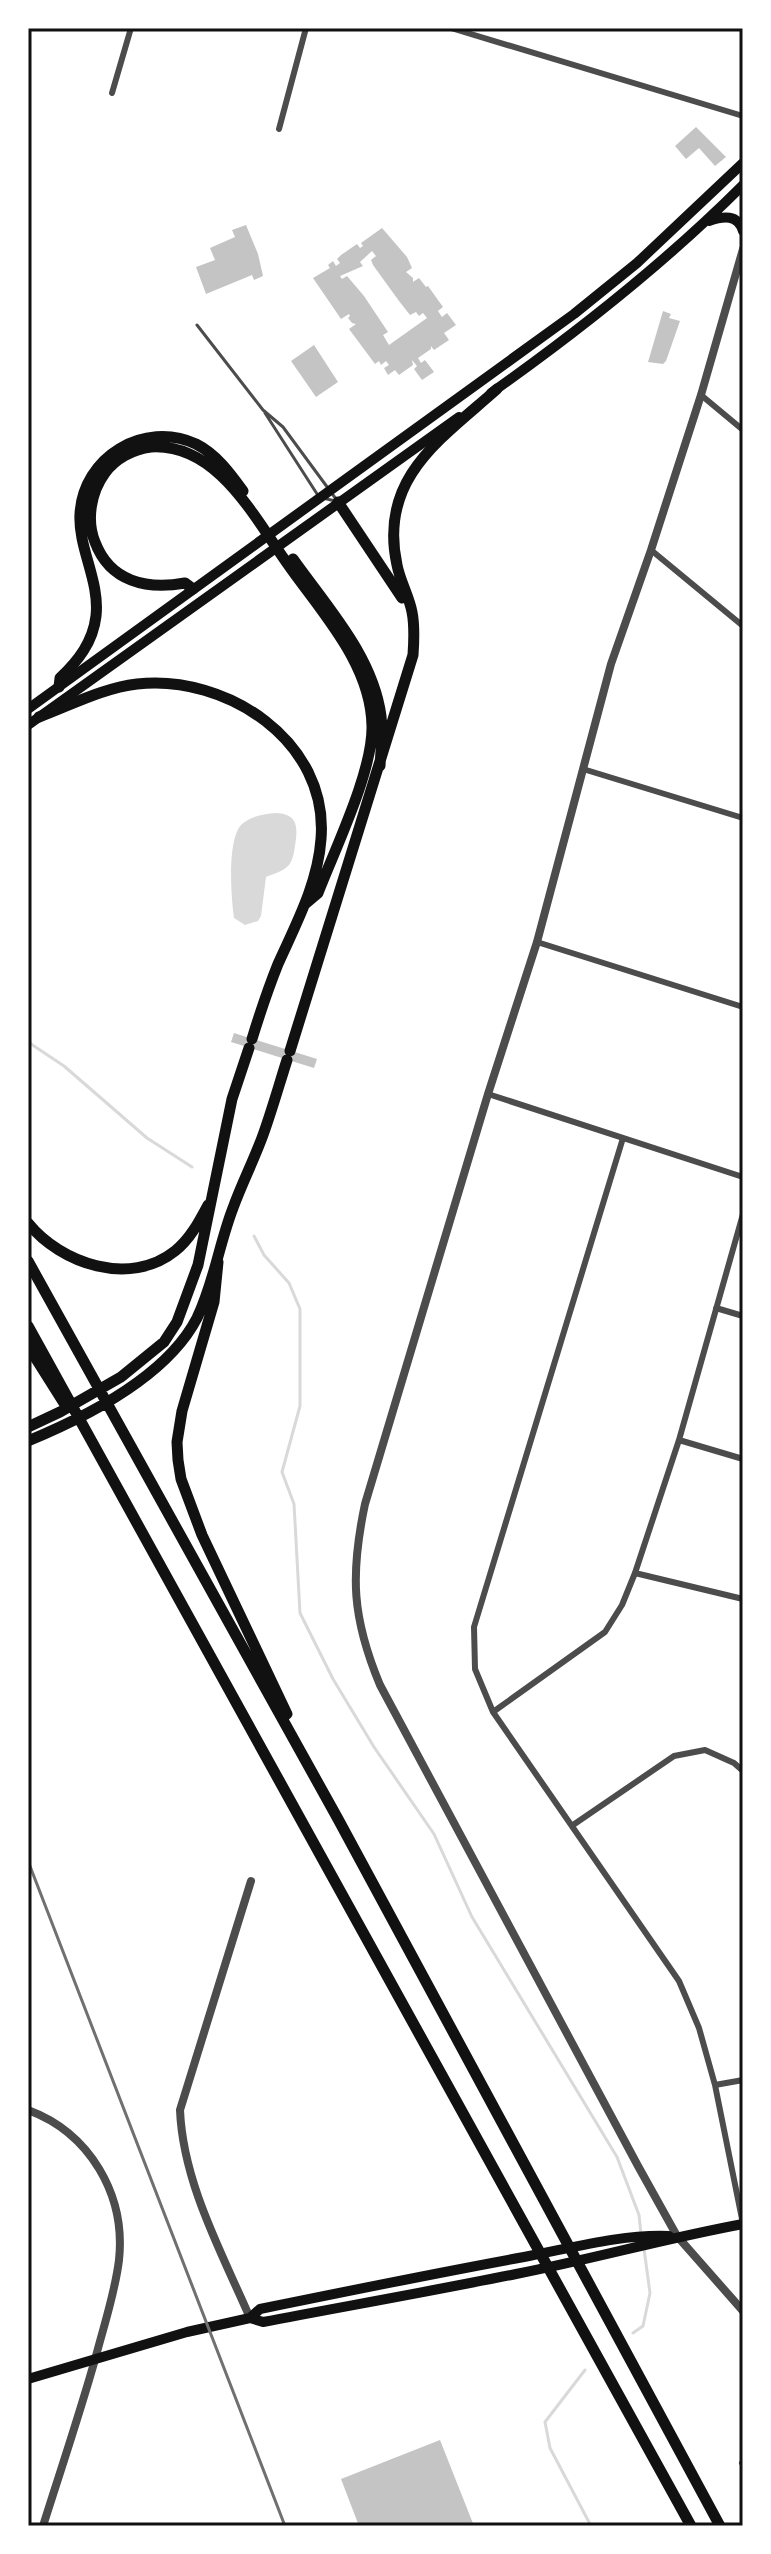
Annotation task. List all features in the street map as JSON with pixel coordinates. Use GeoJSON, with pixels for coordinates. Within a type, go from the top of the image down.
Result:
{"type":"FeatureCollection","features":[{"type":"Feature","properties":{"kind":"highway"},"geometry":{"type":"LineString","coordinates":[[28,709],[329,489],[486,379],[607,288],[743,163]]}},
{"type":"Feature","properties":{"kind":"highway"},"geometry":{"type":"LineString","coordinates":[[28,725],[579,330],[707,221],[743,185]]}},
{"type":"Feature","properties":{"kind":"highway"},"geometry":{"type":"LineString","coordinates":[[707,221],[730,217],[738,222],[743,231]]}},
{"type":"Feature","properties":{"kind":"highway"},"geometry":{"type":"LineString","coordinates":[[37,1428],[128,1389],[165,1358],[186,1335],[197,1316],[218,1262],[232,1209],[263,1137],[408,678],[414,628],[412,610],[394,549],[395,525],[404,487],[424,454],[497,389]]}},
{"type":"Feature","properties":{"kind":"highway"},"geometry":{"type":"LineString","coordinates":[[59,687],[60,678],[88,644],[96,615],[94,585],[80,516],[85,488],[91,476],[109,455],[132,441],[159,436],[187,441],[215,457],[229,472],[365,663],[373,680],[381,717],[380,766]]}},
{"type":"Feature","properties":{"kind":"highway"},"geometry":{"type":"LineString","coordinates":[[193,589],[185,583],[153,587],[128,579],[116,572],[95,544],[91,519],[94,494],[108,469],[128,454],[144,448],[167,447],[191,455],[217,472],[245,505],[338,636],[363,677],[371,710],[372,744],[364,774],[318,893],[305,904]]}},
{"type":"Feature","properties":{"kind":"highway"},"geometry":{"type":"LineString","coordinates":[[338,502],[400,593],[414,628]]}},
{"type":"Feature","properties":{"kind":"highway"},"geometry":{"type":"LineString","coordinates":[[28,1441],[37,1428],[121,1377],[164,1342],[177,1322],[198,1265],[232,1099],[278,965],[305,904],[321,840],[318,798],[308,770],[294,750],[261,716],[221,695],[200,688],[158,683],[117,688],[39,717]]}},
{"type":"Feature","properties":{"kind":"highway"},"geometry":{"type":"LineString","coordinates":[[28,1223],[47,1242],[74,1259],[118,1268],[141,1266],[155,1263],[178,1249],[194,1229],[214,1194]]}},
{"type":"Feature","properties":{"kind":"highway"},"geometry":{"type":"LineString","coordinates":[[28,1261],[338,1819],[720,2526]]}},
{"type":"Feature","properties":{"kind":"highway"},"geometry":{"type":"LineString","coordinates":[[218,1262],[214,1302],[182,1411],[177,1442],[181,1479],[202,1535],[338,1819]]}},
{"type":"Feature","properties":{"kind":"highway"},"geometry":{"type":"LineString","coordinates":[[28,1326],[691,2526]]}},
{"type":"Feature","properties":{"kind":"highway"},"geometry":{"type":"LineString","coordinates":[[28,1346],[52,1387],[88,1434]]}},
{"type":"Feature","properties":{"kind":"highway"},"geometry":{"type":"LineString","coordinates":[[28,2379],[187,2332],[250,2318],[260,2309],[601,2243],[649,2240],[743,2224]]}},
{"type":"Feature","properties":{"kind":"highway"},"geometry":{"type":"LineString","coordinates":[[250,2318],[263,2322],[518,2274],[603,2255],[649,2240]]}},
{"type":"Feature","properties":{"kind":"street"},"geometry":{"type":"LineString","coordinates":[[112,93],[131,28]]}},
{"type":"Feature","properties":{"kind":"street"},"geometry":{"type":"LineString","coordinates":[[279,129],[306,28]]}},
{"type":"Feature","properties":{"kind":"street"},"geometry":{"type":"LineString","coordinates":[[451,28],[743,116]]}},
{"type":"Feature","properties":{"kind":"street"},"geometry":{"type":"LineString","coordinates":[[743,249],[701,395],[611,664],[537,942],[365,1504],[356,1546],[357,1609],[364,1646],[380,1685],[677,2236],[740,2301],[743,2311]]}},
{"type":"Feature","properties":{"kind":"street"},"geometry":{"type":"LineString","coordinates":[[701,395],[743,430]]}},
{"type":"Feature","properties":{"kind":"street"},"geometry":{"type":"LineString","coordinates":[[651,550],[743,626]]}},
{"type":"Feature","properties":{"kind":"street"},"geometry":{"type":"LineString","coordinates":[[583,769],[743,818]]}},
{"type":"Feature","properties":{"kind":"street"},"geometry":{"type":"LineString","coordinates":[[537,942],[743,1007]]}},
{"type":"Feature","properties":{"kind":"street"},"geometry":{"type":"LineString","coordinates":[[488,1094],[743,1177]]}},
{"type":"Feature","properties":{"kind":"street"},"geometry":{"type":"LineString","coordinates":[[623,1138],[474,1627],[475,1669],[493,1712],[679,1981],[699,2028],[715,2085],[743,2224]]}},
{"type":"Feature","properties":{"kind":"street"},"geometry":{"type":"LineString","coordinates":[[493,1712],[605,1632],[622,1605],[679,1440],[743,1214]]}},
{"type":"Feature","properties":{"kind":"street"},"geometry":{"type":"LineString","coordinates":[[716,1308],[743,1316]]}},
{"type":"Feature","properties":{"kind":"street"},"geometry":{"type":"LineString","coordinates":[[679,1440],[743,1459]]}},
{"type":"Feature","properties":{"kind":"street"},"geometry":{"type":"LineString","coordinates":[[635,1573],[743,1599]]}},
{"type":"Feature","properties":{"kind":"street"},"geometry":{"type":"LineString","coordinates":[[573,1825],[674,1756],[705,1750],[734,1763],[743,1771]]}},
{"type":"Feature","properties":{"kind":"street"},"geometry":{"type":"LineString","coordinates":[[250,2318],[186,2159],[180,2110],[251,1881]]}},
{"type":"Feature","properties":{"kind":"street"},"geometry":{"type":"LineString","coordinates":[[715,2085],[743,2080]]}},
{"type":"Feature","properties":{"kind":"street"},"geometry":{"type":"LineString","coordinates":[[28,2110],[56,2123],[77,2141],[101,2170],[111,2190],[119,2234],[119,2258],[95,2359],[43,2526]]}},
{"type":"Feature","properties":{"kind":"lane"},"geometry":{"type":"LineString","coordinates":[[197,325],[263,410],[319,497],[338,502]]}},
{"type":"Feature","properties":{"kind":"lane"},"geometry":{"type":"LineString","coordinates":[[263,410],[283,427],[338,502]]}},
{"type":"Feature","properties":{"kind":"shaded area"},"geometry":{"type":"Polygon","coordinates":[[[276,813],[289,816],[295,823],[293,856],[287,867],[266,877],[261,916],[258,921],[245,925],[234,918],[231,870],[234,843],[245,822],[257,816],[276,813]]]}},
{"type":"Feature","properties":{"kind":"building"},"geometry":{"type":"Polygon","coordinates":[[[696,127],[726,157],[715,166],[699,148],[686,159],[675,146],[696,127]]]}},
{"type":"Feature","properties":{"kind":"building"},"geometry":{"type":"Polygon","coordinates":[[[246,225],[263,276],[254,280],[252,275],[206,294],[196,267],[215,260],[210,248],[235,237],[232,230],[246,225]]]}},
{"type":"Feature","properties":{"kind":"building"},"geometry":{"type":"Polygon","coordinates":[[[382,228],[407,257],[412,268],[406,272],[413,282],[419,278],[428,286],[443,307],[438,311],[442,317],[447,313],[456,325],[444,333],[449,340],[434,350],[431,346],[418,358],[421,363],[425,360],[434,372],[422,380],[412,360],[413,365],[399,375],[395,370],[388,375],[384,368],[389,365],[386,361],[381,365],[379,361],[375,364],[349,329],[356,324],[348,318],[349,314],[341,319],[313,278],[330,268],[328,265],[333,261],[336,266],[340,263],[337,259],[341,255],[357,244],[360,248],[363,246],[361,243],[382,228]],[[372,251],[360,262],[363,266],[340,276],[342,279],[347,276],[364,296],[388,332],[383,335],[389,345],[427,318],[423,313],[410,315],[373,265],[371,260],[376,256],[372,251]]]}},
{"type":"Feature","properties":{"kind":"building"},"geometry":{"type":"Polygon","coordinates":[[[663,311],[671,314],[669,318],[680,321],[666,361],[663,364],[648,362],[663,311]]]}},
{"type":"Feature","properties":{"kind":"building"},"geometry":{"type":"Polygon","coordinates":[[[314,345],[338,382],[316,397],[291,361],[314,345]]]}},
{"type":"Feature","properties":{"kind":"building"},"geometry":{"type":"Polygon","coordinates":[[[234,1033],[317,1059],[314,1068],[231,1042],[234,1033]]]}},
{"type":"Feature","properties":{"kind":"building"},"geometry":{"type":"Polygon","coordinates":[[[440,2440],[474,2526],[359,2526],[341,2479],[440,2440]]]}},
{"type":"Feature","properties":{"kind":"waterway"},"geometry":{"type":"LineString","coordinates":[[28,1042],[64,1066],[147,1138],[192,1167]]}},
{"type":"Feature","properties":{"kind":"waterway"},"geometry":{"type":"LineString","coordinates":[[254,1236],[264,1255],[289,1283],[300,1309],[300,1406],[282,1472],[294,1504],[300,1613],[333,1679],[374,1747],[434,1834],[472,1917],[617,2157],[639,2215],[641,2234]]}},
{"type":"Feature","properties":{"kind":"waterway"},"geometry":{"type":"LineString","coordinates":[[633,2333],[643,2326],[650,2293],[644,2249]]}},
{"type":"Feature","properties":{"kind":"waterway"},"geometry":{"type":"LineString","coordinates":[[585,2370],[545,2422],[550,2448],[591,2526]]}},
{"type":"Feature","properties":{"kind":"railway"},"geometry":{"type":"LineString","coordinates":[[28,1861],[285,2526]]}}]}
